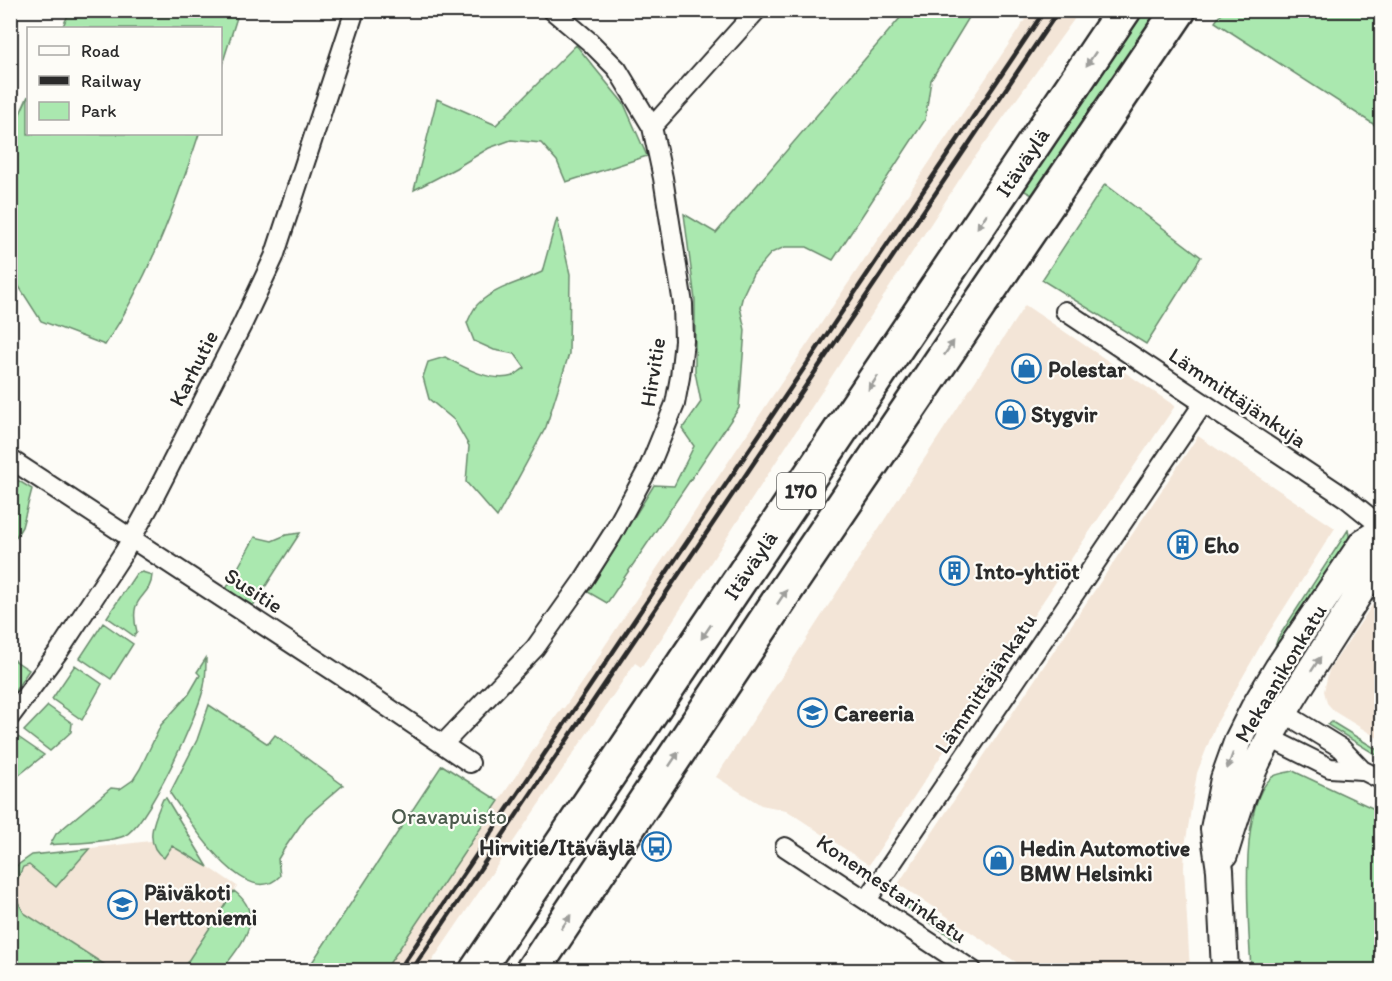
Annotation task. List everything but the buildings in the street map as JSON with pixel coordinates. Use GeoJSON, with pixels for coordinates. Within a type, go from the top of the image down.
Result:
{"type":"FeatureCollection","features":[{"type":"Feature","properties":{"kind":"highway","name":"Itäväylä"},"geometry":{"type":"LineString","coordinates":[[477,970],[1124,10]]}},
{"type":"Feature","properties":{"kind":"highway","name":"Itäväylä"},"geometry":{"type":"LineString","coordinates":[[533,970],[790,584],[1179,10]]}},
{"type":"Feature","properties":{"kind":"street","name":"Karhutie"},"geometry":{"type":"LineString","coordinates":[[10,717],[83,617],[132,539],[243,323],[274,257],[355,10]]}},
{"type":"Feature","properties":{"kind":"street","name":"Hirvitie"},"geometry":{"type":"LineString","coordinates":[[443,744],[535,648],[585,579],[650,465],[675,404],[684,341],[683,304],[663,178],[652,127],[616,69],[590,42],[552,10]]}},
{"type":"Feature","properties":{"kind":"street"},"geometry":{"type":"LineString","coordinates":[[652,127],[758,10]]}},
{"type":"Feature","properties":{"kind":"street","name":"Lämmittäjänkuja"},"geometry":{"type":"LineString","coordinates":[[1065,311],[1346,498],[1382,528]]}},
{"type":"Feature","properties":{"kind":"street","name":"Lämmittäjänkatu"},"geometry":{"type":"LineString","coordinates":[[867,900],[1203,404]]}},
{"type":"Feature","properties":{"kind":"street","name":"Susitie"},"geometry":{"type":"LineString","coordinates":[[10,459],[470,763]]}},
{"type":"Feature","properties":{"kind":"street","name":"Mekaanikonkatu"},"geometry":{"type":"LineString","coordinates":[[1225,970],[1220,870],[1214,829],[1224,779],[1238,740],[1278,668],[1363,542],[1382,528]]}},
{"type":"Feature","properties":{"kind":"street","name":"Mekaanikonkatu"},"geometry":{"type":"LineString","coordinates":[[1220,870],[1237,811],[1270,738],[1382,556]]}},
{"type":"Feature","properties":{"kind":"street"},"geometry":{"type":"LineString","coordinates":[[1254,708],[1284,713],[1341,748],[1362,770],[1382,780]]}},
{"type":"Feature","properties":{"kind":"street"},"geometry":{"type":"LineString","coordinates":[[1254,708],[1270,738],[1330,768],[1362,770]]}},
{"type":"Feature","properties":{"kind":"street","name":"Konemestarinkatu"},"geometry":{"type":"LineString","coordinates":[[785,847],[972,970]]}},
{"type":"Feature","properties":{"kind":"shaded area"},"geometry":{"type":"Polygon","coordinates":[[[1031,11],[1080,11],[965,171],[661,639],[641,667],[635,663],[426,970],[384,970],[603,651],[1031,11]]]}},
{"type":"Feature","properties":{"kind":"shaded area"},"geometry":{"type":"Polygon","coordinates":[[[1025,305],[1175,406],[869,865],[786,810],[761,805],[716,777],[1025,305]]]}},
{"type":"Feature","properties":{"kind":"shaded area"},"geometry":{"type":"Polygon","coordinates":[[[1198,436],[1335,528],[1262,643],[1216,724],[1197,773],[1185,846],[1184,868],[1190,970],[1028,970],[898,884],[1198,436]]]}},
{"type":"Feature","properties":{"kind":"shaded area"},"geometry":{"type":"Polygon","coordinates":[[[1381,592],[1381,740],[1335,712],[1327,703],[1324,691],[1329,670],[1381,592]]]}},
{"type":"Feature","properties":{"kind":"shaded area","name":"Päiväkoti Herttoniemi"},"geometry":{"type":"Polygon","coordinates":[[[167,839],[237,886],[182,970],[113,970],[24,913],[11,888],[10,875],[15,867],[32,855],[167,839]]]}},
{"type":"Feature","properties":{"kind":"green space"},"geometry":{"type":"Polygon","coordinates":[[[71,10],[239,11],[222,65],[222,27],[62,27],[71,10]]]}},
{"type":"Feature","properties":{"kind":"green space"},"geometry":{"type":"Polygon","coordinates":[[[906,11],[973,11],[931,80],[925,120],[833,260],[807,247],[785,247],[771,253],[753,274],[740,307],[745,330],[739,408],[607,603],[588,592],[654,485],[674,486],[694,446],[682,429],[701,402],[695,372],[695,300],[684,214],[716,233],[906,11]]]}},
{"type":"Feature","properties":{"kind":"green space"},"geometry":{"type":"Polygon","coordinates":[[[1140,11],[1160,11],[1036,197],[1021,189],[1140,11]]]}},
{"type":"Feature","properties":{"kind":"green space"},"geometry":{"type":"Polygon","coordinates":[[[1223,11],[1381,11],[1381,129],[1215,22],[1223,11]]]}},
{"type":"Feature","properties":{"kind":"green space"},"geometry":{"type":"Polygon","coordinates":[[[576,45],[624,104],[647,156],[566,182],[557,161],[541,143],[511,140],[489,148],[414,190],[437,99],[496,125],[576,45]]]}},
{"type":"Feature","properties":{"kind":"green space"},"geometry":{"type":"Polygon","coordinates":[[[27,98],[27,135],[199,135],[180,189],[147,269],[105,345],[41,321],[11,274],[11,142],[27,98]]]}},
{"type":"Feature","properties":{"kind":"green space"},"geometry":{"type":"Polygon","coordinates":[[[1105,184],[1201,257],[1146,344],[1042,280],[1105,184]]]}},
{"type":"Feature","properties":{"kind":"green space"},"geometry":{"type":"Polygon","coordinates":[[[557,218],[570,274],[569,354],[546,427],[497,517],[466,482],[469,446],[454,420],[429,399],[423,377],[428,362],[445,357],[487,376],[504,378],[513,376],[525,368],[515,354],[494,350],[474,341],[467,323],[475,307],[486,297],[542,272],[557,218]]]}},
{"type":"Feature","properties":{"kind":"green space"},"geometry":{"type":"Polygon","coordinates":[[[11,476],[32,489],[22,527],[11,545],[11,476]]]}},
{"type":"Feature","properties":{"kind":"green space"},"geometry":{"type":"Polygon","coordinates":[[[1348,530],[1350,540],[1276,654],[1275,647],[1278,638],[1348,530]]]}},
{"type":"Feature","properties":{"kind":"green space"},"geometry":{"type":"Polygon","coordinates":[[[300,533],[251,609],[225,591],[255,537],[272,541],[286,535],[300,533]]]}},
{"type":"Feature","properties":{"kind":"green space"},"geometry":{"type":"Polygon","coordinates":[[[142,572],[152,575],[151,583],[137,603],[135,619],[137,632],[134,636],[107,617],[136,574],[142,572]]]}},
{"type":"Feature","properties":{"kind":"green space"},"geometry":{"type":"Polygon","coordinates":[[[103,623],[133,644],[111,679],[80,658],[103,623]]]}},
{"type":"Feature","properties":{"kind":"green space"},"geometry":{"type":"Polygon","coordinates":[[[11,658],[29,670],[11,697],[11,658]]]}},
{"type":"Feature","properties":{"kind":"green space"},"geometry":{"type":"Polygon","coordinates":[[[206,658],[204,686],[183,743],[146,812],[134,828],[124,836],[117,838],[50,845],[56,834],[111,788],[120,789],[133,780],[161,725],[189,694],[200,675],[197,672],[206,658]]]}},
{"type":"Feature","properties":{"kind":"green space"},"geometry":{"type":"Polygon","coordinates":[[[75,665],[102,684],[82,720],[52,699],[75,665]]]}},
{"type":"Feature","properties":{"kind":"green space"},"geometry":{"type":"Polygon","coordinates":[[[209,705],[268,744],[275,735],[343,785],[306,817],[278,859],[280,876],[266,884],[250,882],[234,872],[218,857],[170,793],[197,740],[209,705]]]}},
{"type":"Feature","properties":{"kind":"green space"},"geometry":{"type":"Polygon","coordinates":[[[48,706],[72,723],[71,732],[50,751],[24,731],[48,706]]]}},
{"type":"Feature","properties":{"kind":"green space"},"geometry":{"type":"Polygon","coordinates":[[[1332,722],[1381,752],[1381,758],[1328,725],[1332,722]]]}},
{"type":"Feature","properties":{"kind":"green space"},"geometry":{"type":"Polygon","coordinates":[[[18,737],[44,755],[14,779],[11,776],[11,745],[18,737]]]}},
{"type":"Feature","properties":{"kind":"green space","name":"Oravapuisto"},"geometry":{"type":"Polygon","coordinates":[[[442,765],[499,801],[385,970],[307,970],[442,765]]]}},
{"type":"Feature","properties":{"kind":"green space"},"geometry":{"type":"Polygon","coordinates":[[[1293,771],[1381,812],[1381,970],[1251,970],[1247,898],[1249,840],[1253,814],[1260,793],[1271,778],[1293,771]]]}},
{"type":"Feature","properties":{"kind":"green space"},"geometry":{"type":"Polygon","coordinates":[[[166,798],[208,867],[172,846],[164,858],[157,852],[153,845],[152,830],[163,799],[166,798]]]}},
{"type":"Feature","properties":{"kind":"green space"},"geometry":{"type":"Polygon","coordinates":[[[89,849],[56,887],[29,865],[23,867],[12,891],[24,913],[113,970],[11,970],[11,875],[15,867],[32,855],[89,849]]]}},
{"type":"Feature","properties":{"kind":"green space"},"geometry":{"type":"Polygon","coordinates":[[[234,891],[244,901],[249,911],[248,931],[243,941],[222,970],[182,970],[234,891]]]}},
{"type":"Feature","properties":{"kind":"green space"},"geometry":{"type":"Polygon","coordinates":[[[898,893],[963,936],[959,942],[906,907],[898,893]]]}},
{"type":"Feature","properties":{"kind":"railway"},"geometry":{"type":"LineString","coordinates":[[399,970],[1045,10]]}},
{"type":"Feature","properties":{"kind":"railway"},"geometry":{"type":"LineString","coordinates":[[412,970],[1059,10]]}},
{"type":"Feature","properties":{"kind":"place","name":"Polestar"},"geometry":{"type":"Point","coordinates":[1027,369]}},
{"type":"Feature","properties":{"kind":"place","name":"Stygvir"},"geometry":{"type":"Point","coordinates":[1010,414]}},
{"type":"Feature","properties":{"kind":"place","name":"Eho"},"geometry":{"type":"Point","coordinates":[1183,545]}},
{"type":"Feature","properties":{"kind":"place","name":"Into-yhtiöt"},"geometry":{"type":"Point","coordinates":[954,571]}},
{"type":"Feature","properties":{"kind":"place","name":"Careeria"},"geometry":{"type":"Point","coordinates":[813,713]}},
{"type":"Feature","properties":{"kind":"place","name":"Hirvitie/Itäväylä"},"geometry":{"type":"Point","coordinates":[657,847]}},
{"type":"Feature","properties":{"kind":"place","name":"Hedin Automotive BMW Helsinki"},"geometry":{"type":"Point","coordinates":[999,861]}},
{"type":"Feature","properties":{"kind":"place","name":"Päiväkoti Herttoniemi"},"geometry":{"type":"Point","coordinates":[123,905]}}]}
